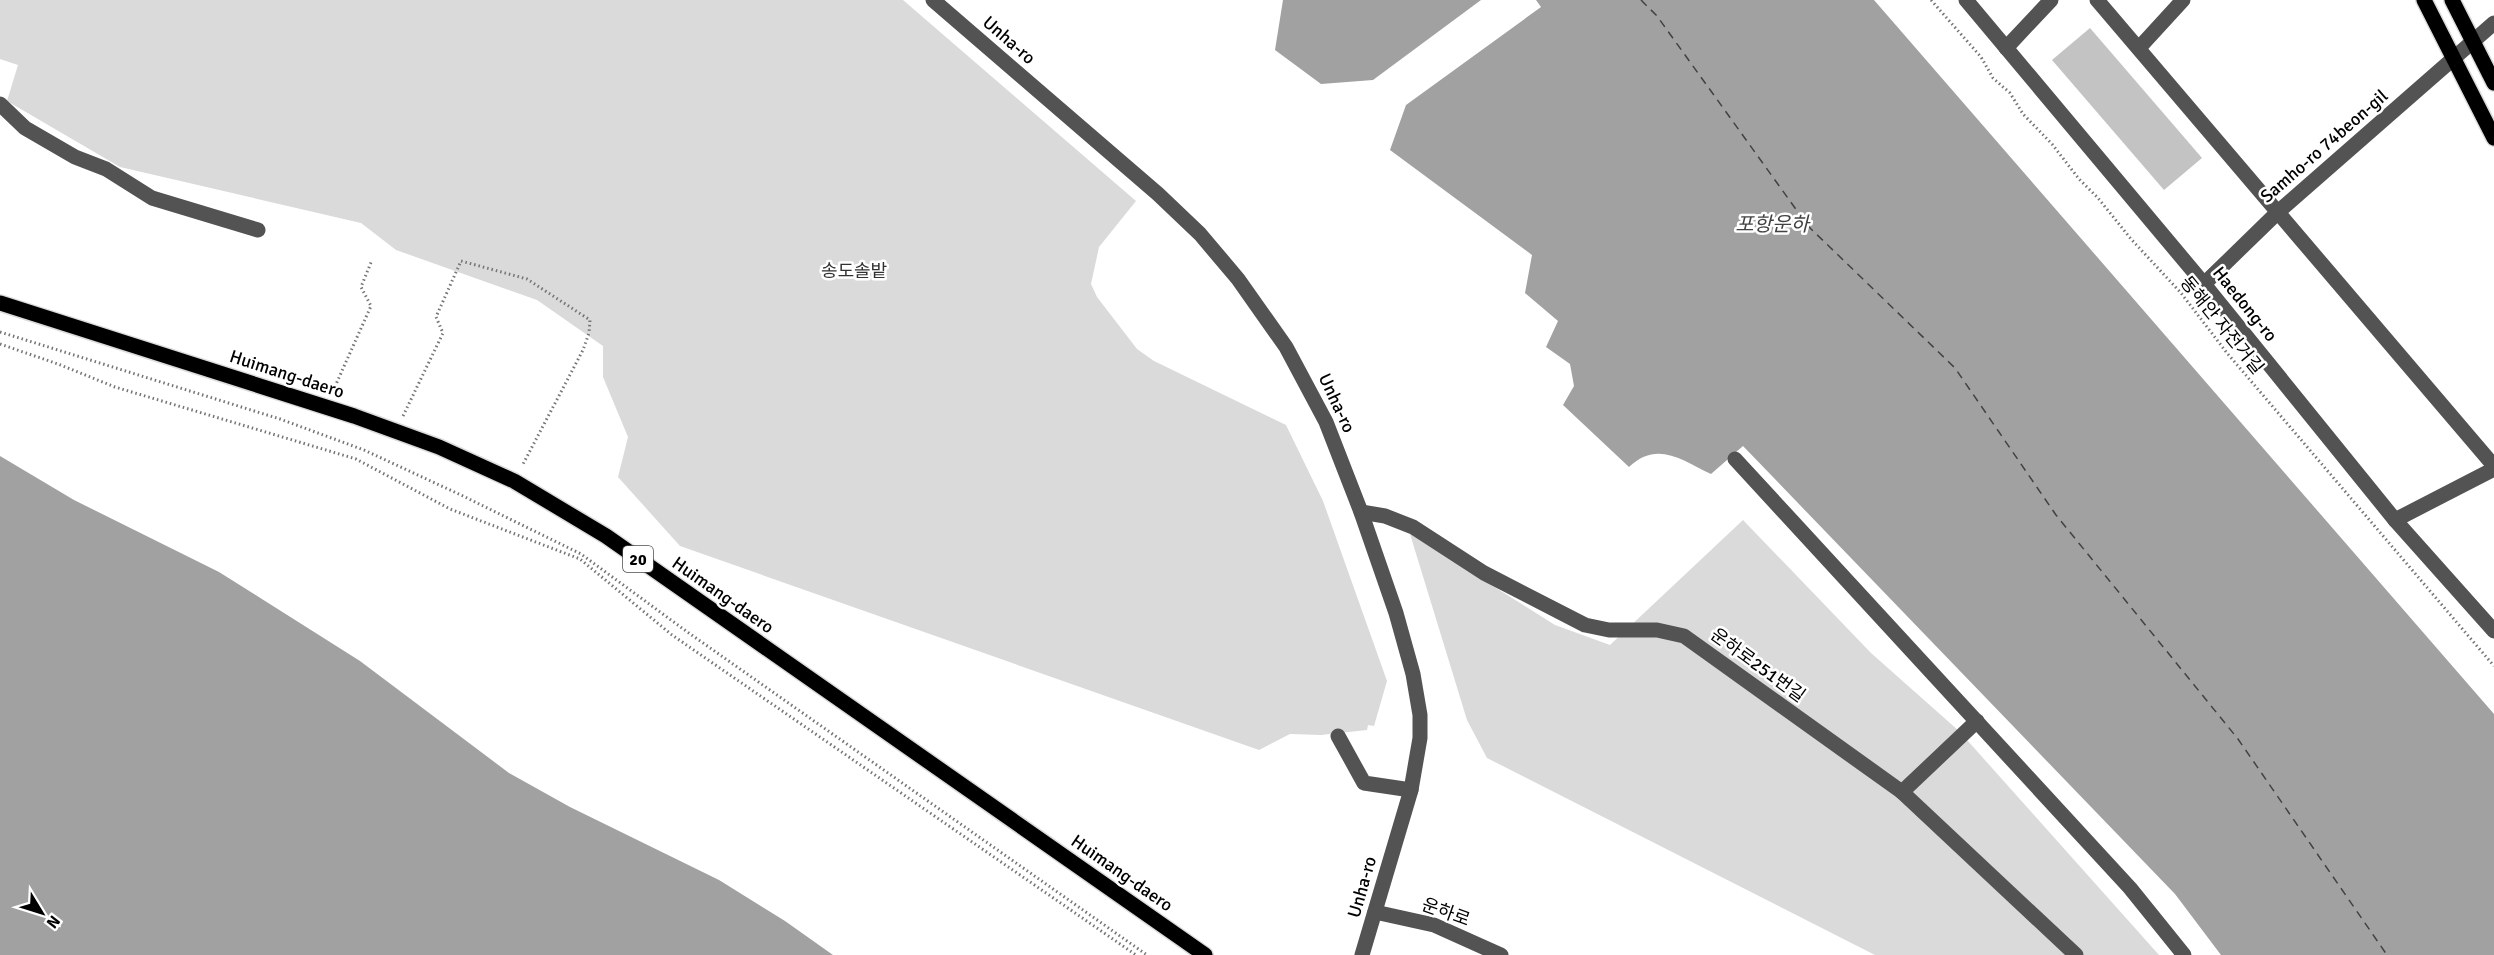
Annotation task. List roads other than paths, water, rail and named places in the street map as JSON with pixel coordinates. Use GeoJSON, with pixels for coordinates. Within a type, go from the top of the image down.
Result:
{"type":"FeatureCollection","features":[{"type":"Feature","properties":{"kind":"main road"},"geometry":{"type":"LineString","coordinates":[[2424,0],[2494,138]]}},
{"type":"Feature","properties":{"kind":"main road"},"geometry":{"type":"LineString","coordinates":[[2452,0],[2494,82]]}},
{"type":"Feature","properties":{"kind":"main road","name":"Huimang-daero"},"geometry":{"type":"LineString","coordinates":[[0,303],[396,430],[514,481],[606,536],[1205,955]]}},
{"type":"Feature","properties":{"kind":"street","name":"Unha-ro"},"geometry":{"type":"LineString","coordinates":[[933,0],[1166,202],[1220,256],[1257,304],[1301,372],[1326,422],[1361,512],[1396,613],[1417,695],[1420,738],[1411,790],[1362,955]]}},
{"type":"Feature","properties":{"kind":"street","name":"Haedong-ro"},"geometry":{"type":"LineString","coordinates":[[1966,0],[2204,284],[2395,520],[2494,632]]}},
{"type":"Feature","properties":{"kind":"street"},"geometry":{"type":"LineString","coordinates":[[2006,48],[2051,0]]}},
{"type":"Feature","properties":{"kind":"street"},"geometry":{"type":"LineString","coordinates":[[2097,0],[2494,467],[2395,520]]}},
{"type":"Feature","properties":{"kind":"street"},"geometry":{"type":"LineString","coordinates":[[2139,48],[2182,0]]}},
{"type":"Feature","properties":{"kind":"street","name":"Samho-ro 74beon-gil"},"geometry":{"type":"LineString","coordinates":[[2204,284],[2278,212],[2494,22]]}},
{"type":"Feature","properties":{"kind":"street"},"geometry":{"type":"LineString","coordinates":[[0,104],[25,128],[75,157],[106,169],[152,198],[258,230]]}},
{"type":"Feature","properties":{"kind":"street"},"geometry":{"type":"LineString","coordinates":[[1735,459],[2130,888],[2184,955]]}},
{"type":"Feature","properties":{"kind":"street","name":"운하로251번길"},"geometry":{"type":"LineString","coordinates":[[1361,512],[1385,516],[1413,527],[1484,573],[1585,625],[1609,630],[1657,630],[1683,636],[1902,792],[2076,955]]}},
{"type":"Feature","properties":{"kind":"street"},"geometry":{"type":"LineString","coordinates":[[1902,792],[1977,721]]}},
{"type":"Feature","properties":{"kind":"street"},"geometry":{"type":"LineString","coordinates":[[1338,736],[1364,783],[1411,790]]}},
{"type":"Feature","properties":{"kind":"street","name":"운하로"},"geometry":{"type":"LineString","coordinates":[[1375,912],[1434,926],[1501,955]]}},
{"type":"Feature","properties":{"kind":"water"},"geometry":{"type":"Polygon","coordinates":[[[1283,0],[1481,0],[1373,80],[1321,84],[1275,50],[1283,0]]]}},
{"type":"Feature","properties":{"kind":"water","name":"포항운하"},"geometry":{"type":"Polygon","coordinates":[[[1536,0],[1874,0],[2494,714],[2494,955],[2221,955],[2175,894],[1743,446],[1711,474],[1670,455],[1660,454],[1639,459],[1629,467],[1563,405],[1574,386],[1570,364],[1546,347],[1558,321],[1525,293],[1532,255],[1390,150],[1406,105],[1541,7],[1536,0]]]}},
{"type":"Feature","properties":{"kind":"water"},"geometry":{"type":"Polygon","coordinates":[[[0,456],[74,500],[219,572],[360,661],[509,773],[570,807],[719,880],[785,921],[833,955],[0,955],[0,456]]]}},
{"type":"Feature","properties":{"kind":"park label","name":"송도솔밭"},"geometry":{"type":"Point","coordinates":[854,271]}}]}
